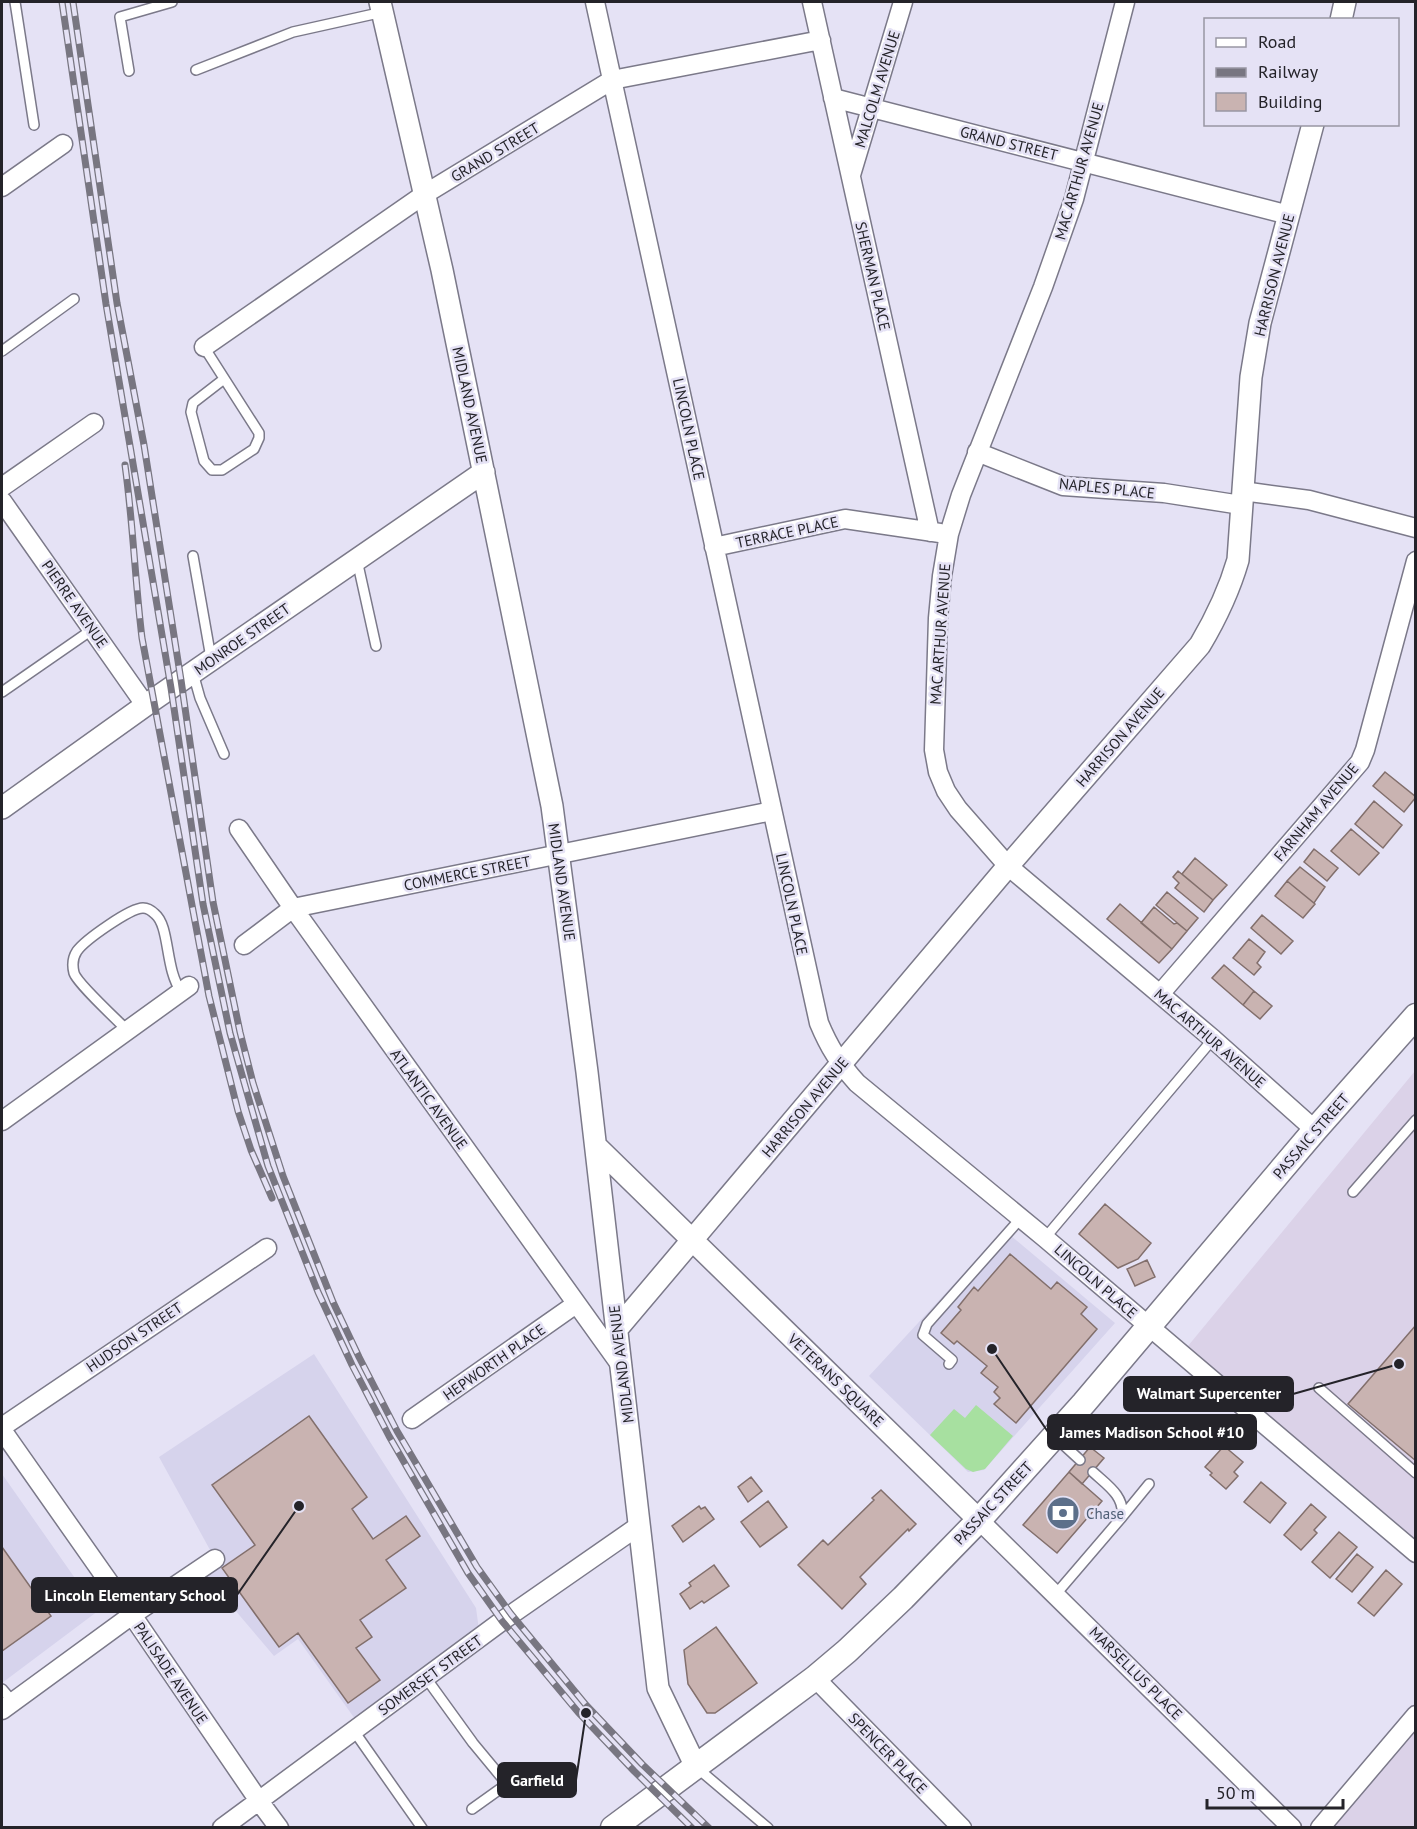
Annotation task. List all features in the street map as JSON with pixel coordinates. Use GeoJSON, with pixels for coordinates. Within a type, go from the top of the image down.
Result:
{"type":"FeatureCollection","features":[{"type":"Feature","properties":{"kind":"main road","name":"PASSAIC STREET"},"geometry":{"type":"LineString","coordinates":[[627,1823],[696,1767],[815,1678],[903,1598],[979,1520],[1084,1403],[1315,1130],[1416,1017]]}},
{"type":"Feature","properties":{"kind":"street","name":"LINCOLN PLACE"},"geometry":{"type":"LineString","coordinates":[[595,2],[819,1023],[829,1047],[857,1083],[1045,1238],[1416,1553]]}},
{"type":"Feature","properties":{"kind":"street","name":"SHERMAN PLACE"},"geometry":{"type":"LineString","coordinates":[[812,2],[930,532]]}},
{"type":"Feature","properties":{"kind":"street","name":"MALCOLM AVENUE"},"geometry":{"type":"LineString","coordinates":[[851,177],[903,2]]}},
{"type":"Feature","properties":{"kind":"street","name":"MAC ARTHUR AVENUE"},"geometry":{"type":"LineString","coordinates":[[1125,2],[1074,200],[1044,287],[961,495],[950,534],[942,576],[938,618],[934,750],[938,772],[958,810],[1008,866],[1160,994],[1315,1130]]}},
{"type":"Feature","properties":{"kind":"street"},"geometry":{"type":"LineString","coordinates":[[1341,18],[1345,2]]}},
{"type":"Feature","properties":{"kind":"street","name":"MIDLAND AVENUE"},"geometry":{"type":"LineString","coordinates":[[382,7],[442,270],[552,806],[596,1146],[658,1688],[696,1767]]}},
{"type":"Feature","properties":{"kind":"street","name":"GRAND STREET"},"geometry":{"type":"LineString","coordinates":[[204,347],[425,194],[612,80],[821,40]]}},
{"type":"Feature","properties":{"kind":"street","name":"GRAND STREET"},"geometry":{"type":"LineString","coordinates":[[834,98],[1289,215]]}},
{"type":"Feature","properties":{"kind":"street","name":"HARRISON AVENUE"},"geometry":{"type":"LineString","coordinates":[[693,1240],[1008,866],[1200,645],[1216,618],[1238,560],[1251,377],[1260,323],[1312,126]]}},
{"type":"Feature","properties":{"kind":"street"},"geometry":{"type":"LineString","coordinates":[[2,187],[63,144]]}},
{"type":"Feature","properties":{"kind":"street"},"geometry":{"type":"LineString","coordinates":[[2,499],[94,423]]}},
{"type":"Feature","properties":{"kind":"street","name":"NAPLES PLACE"},"geometry":{"type":"LineString","coordinates":[[978,452],[1063,486],[1242,498],[1309,500],[1416,528]]}},
{"type":"Feature","properties":{"kind":"street","name":"MONROE STREET"},"geometry":{"type":"LineString","coordinates":[[2,807],[484,472]]}},
{"type":"Feature","properties":{"kind":"street","name":"PIERRE AVENUE"},"geometry":{"type":"LineString","coordinates":[[2,499],[146,706]]}},
{"type":"Feature","properties":{"kind":"street","name":"TERRACE PLACE"},"geometry":{"type":"LineString","coordinates":[[714,547],[845,519],[930,532]]}},
{"type":"Feature","properties":{"kind":"street"},"geometry":{"type":"LineString","coordinates":[[930,532],[950,534]]}},
{"type":"Feature","properties":{"kind":"street","name":"FARNHAM AVENUE"},"geometry":{"type":"LineString","coordinates":[[1160,994],[1360,762],[1416,561]]}},
{"type":"Feature","properties":{"kind":"street","name":"COMMERCE STREET"},"geometry":{"type":"LineString","coordinates":[[244,945],[293,908],[772,811]]}},
{"type":"Feature","properties":{"kind":"street","name":"ATLANTIC AVENUE"},"geometry":{"type":"LineString","coordinates":[[239,829],[293,908],[622,1367]]}},
{"type":"Feature","properties":{"kind":"street"},"geometry":{"type":"LineString","coordinates":[[2,1121],[185,989]]}},
{"type":"Feature","properties":{"kind":"street","name":"VETERANS SQUARE"},"geometry":{"type":"LineString","coordinates":[[596,1146],[979,1520]]}},
{"type":"Feature","properties":{"kind":"street"},"geometry":{"type":"LineString","coordinates":[[617,1329],[693,1240]]}},
{"type":"Feature","properties":{"kind":"street","name":"HUDSON STREET"},"geometry":{"type":"LineString","coordinates":[[2,1429],[267,1248]]}},
{"type":"Feature","properties":{"kind":"street","name":"HEPWORTH PLACE"},"geometry":{"type":"LineString","coordinates":[[412,1419],[576,1304]]}},
{"type":"Feature","properties":{"kind":"street","name":"PALISADE AVENUE"},"geometry":{"type":"LineString","coordinates":[[2,1429],[279,1827]]}},
{"type":"Feature","properties":{"kind":"street","name":"MARSELLUS PLACE"},"geometry":{"type":"LineString","coordinates":[[979,1520],[1292,1827]]}},
{"type":"Feature","properties":{"kind":"street","name":"SOMERSET STREET"},"geometry":{"type":"LineString","coordinates":[[222,1827],[511,1614],[640,1525]]}},
{"type":"Feature","properties":{"kind":"street"},"geometry":{"type":"LineString","coordinates":[[5,1700],[215,1559]]}},
{"type":"Feature","properties":{"kind":"street","name":"SPENCER PLACE"},"geometry":{"type":"LineString","coordinates":[[815,1678],[962,1827]]}},
{"type":"Feature","properties":{"kind":"street"},"geometry":{"type":"LineString","coordinates":[[1320,1827],[1416,1715]]}},
{"type":"Feature","properties":{"kind":"lane"},"geometry":{"type":"LineString","coordinates":[[15,2],[34,125]]}},
{"type":"Feature","properties":{"kind":"lane"},"geometry":{"type":"LineString","coordinates":[[129,70],[120,17],[172,2]]}},
{"type":"Feature","properties":{"kind":"lane"},"geometry":{"type":"LineString","coordinates":[[196,70],[293,33],[382,7]]}},
{"type":"Feature","properties":{"kind":"lane"},"geometry":{"type":"LineString","coordinates":[[2,351],[74,299]]}},
{"type":"Feature","properties":{"kind":"lane"},"geometry":{"type":"LineString","coordinates":[[204,347],[259,433],[254,449],[222,470],[212,470],[204,461],[191,412],[193,402],[224,379]]}},
{"type":"Feature","properties":{"kind":"lane"},"geometry":{"type":"LineString","coordinates":[[193,556],[211,661]]}},
{"type":"Feature","properties":{"kind":"lane"},"geometry":{"type":"LineString","coordinates":[[357,560],[376,646]]}},
{"type":"Feature","properties":{"kind":"lane"},"geometry":{"type":"LineString","coordinates":[[2,692],[93,629]]}},
{"type":"Feature","properties":{"kind":"lane"},"geometry":{"type":"LineString","coordinates":[[193,673],[200,698],[224,753]]}},
{"type":"Feature","properties":{"kind":"lane"},"geometry":{"type":"LineString","coordinates":[[127,1030],[74,974],[73,960],[76,953],[81,946],[97,934],[136,909],[144,908],[153,912],[162,925],[176,985],[185,989]]}},
{"type":"Feature","properties":{"kind":"lane"},"geometry":{"type":"LineString","coordinates":[[1045,1238],[1213,1040]]}},
{"type":"Feature","properties":{"kind":"lane"},"geometry":{"type":"LineString","coordinates":[[1353,1192],[1416,1120]]}},
{"type":"Feature","properties":{"kind":"lane"},"geometry":{"type":"LineString","coordinates":[[949,1364],[952,1360],[923,1335],[927,1324],[1021,1218]]}},
{"type":"Feature","properties":{"kind":"lane"},"geometry":{"type":"LineString","coordinates":[[1319,1388],[1416,1473]]}},
{"type":"Feature","properties":{"kind":"lane"},"geometry":{"type":"LineString","coordinates":[[1054,1436],[1080,1460]]}},
{"type":"Feature","properties":{"kind":"lane"},"geometry":{"type":"LineString","coordinates":[[1093,1472],[1117,1494],[1123,1510],[1122,1517]]}},
{"type":"Feature","properties":{"kind":"lane"},"geometry":{"type":"LineString","coordinates":[[1056,1594],[1149,1484]]}},
{"type":"Feature","properties":{"kind":"lane"},"geometry":{"type":"LineString","coordinates":[[426,1678],[473,1743],[507,1784]]}},
{"type":"Feature","properties":{"kind":"lane"},"geometry":{"type":"LineString","coordinates":[[354,1731],[422,1827]]}},
{"type":"Feature","properties":{"kind":"lane"},"geometry":{"type":"LineString","coordinates":[[696,1767],[768,1827]]}},
{"type":"Feature","properties":{"kind":"lane"},"geometry":{"type":"LineString","coordinates":[[472,1809],[531,1769]]}},
{"type":"Feature","properties":{"kind":"shaded area"},"geometry":{"type":"Polygon","coordinates":[[[1415,1071],[1415,1549],[1183,1352],[1415,1071]]]}},
{"type":"Feature","properties":{"kind":"shaded area"},"geometry":{"type":"Polygon","coordinates":[[[1004,1230],[1115,1323],[984,1470],[968,1472],[869,1376],[1004,1230]]]}},
{"type":"Feature","properties":{"kind":"shaded area"},"geometry":{"type":"Polygon","coordinates":[[[314,1354],[476,1608],[480,1637],[360,1726],[298,1639],[274,1656],[200,1569],[215,1559],[159,1457],[314,1354]]]}},
{"type":"Feature","properties":{"kind":"shaded area"},"geometry":{"type":"Polygon","coordinates":[[[2,1474],[98,1611],[2,1683],[2,1474]]]}},
{"type":"Feature","properties":{"kind":"shaded area"},"geometry":{"type":"Polygon","coordinates":[[[1415,1721],[1415,1827],[1326,1827],[1415,1721]]]}},
{"type":"Feature","properties":{"kind":"green space"},"geometry":{"type":"Polygon","coordinates":[[[976,1405],[1013,1436],[985,1469],[973,1472],[966,1469],[930,1435],[954,1409],[965,1418],[976,1405]]]}},
{"type":"Feature","properties":{"kind":"building"},"geometry":{"type":"Polygon","coordinates":[[[1385,772],[1416,797],[1404,812],[1373,786],[1385,772]]]}},
{"type":"Feature","properties":{"kind":"building"},"geometry":{"type":"Polygon","coordinates":[[[1374,801],[1402,825],[1383,848],[1355,824],[1374,801]]]}},
{"type":"Feature","properties":{"kind":"building"},"geometry":{"type":"Polygon","coordinates":[[[1351,829],[1379,853],[1359,875],[1331,851],[1351,829]]]}},
{"type":"Feature","properties":{"kind":"building"},"geometry":{"type":"Polygon","coordinates":[[[1314,849],[1338,868],[1327,881],[1304,862],[1314,849]]]}},
{"type":"Feature","properties":{"kind":"building"},"geometry":{"type":"Polygon","coordinates":[[[1195,858],[1227,885],[1213,900],[1182,874],[1195,858]]]}},
{"type":"Feature","properties":{"kind":"building"},"geometry":{"type":"Polygon","coordinates":[[[1300,867],[1325,887],[1314,903],[1287,881],[1300,867]]]}},
{"type":"Feature","properties":{"kind":"building"},"geometry":{"type":"Polygon","coordinates":[[[1178,871],[1213,900],[1204,912],[1175,888],[1179,883],[1173,877],[1178,871]]]}},
{"type":"Feature","properties":{"kind":"building"},"geometry":{"type":"Polygon","coordinates":[[[1287,881],[1315,904],[1303,918],[1275,896],[1287,881]]]}},
{"type":"Feature","properties":{"kind":"building"},"geometry":{"type":"Polygon","coordinates":[[[1167,892],[1198,918],[1187,931],[1156,905],[1167,892]]]}},
{"type":"Feature","properties":{"kind":"building"},"geometry":{"type":"Polygon","coordinates":[[[1120,904],[1172,949],[1159,963],[1107,919],[1120,904]]]}},
{"type":"Feature","properties":{"kind":"building"},"geometry":{"type":"Polygon","coordinates":[[[1154,907],[1174,924],[1177,923],[1187,931],[1172,949],[1141,923],[1154,907]]]}},
{"type":"Feature","properties":{"kind":"building"},"geometry":{"type":"Polygon","coordinates":[[[1262,915],[1293,941],[1281,954],[1251,928],[1262,915]]]}},
{"type":"Feature","properties":{"kind":"building"},"geometry":{"type":"Polygon","coordinates":[[[1249,939],[1265,952],[1257,963],[1261,967],[1254,975],[1233,958],[1249,939]]]}},
{"type":"Feature","properties":{"kind":"building"},"geometry":{"type":"Polygon","coordinates":[[[1224,965],[1254,991],[1243,1005],[1212,978],[1224,965]]]}},
{"type":"Feature","properties":{"kind":"building"},"geometry":{"type":"Polygon","coordinates":[[[1254,991],[1272,1006],[1260,1019],[1243,1005],[1254,991]]]}},
{"type":"Feature","properties":{"kind":"building"},"geometry":{"type":"Polygon","coordinates":[[[1105,1204],[1151,1243],[1138,1259],[1118,1268],[1079,1234],[1105,1204]]]}},
{"type":"Feature","properties":{"kind":"building"},"geometry":{"type":"Polygon","coordinates":[[[1010,1254],[1051,1289],[1057,1282],[1087,1307],[1081,1314],[1097,1329],[1016,1423],[994,1404],[1000,1398],[994,1392],[998,1387],[981,1373],[987,1366],[957,1341],[954,1344],[941,1333],[961,1310],[958,1307],[974,1287],[978,1291],[1010,1254]]]}},
{"type":"Feature","properties":{"kind":"building"},"geometry":{"type":"Polygon","coordinates":[[[1147,1260],[1155,1277],[1135,1286],[1127,1269],[1147,1260]]]}},
{"type":"Feature","properties":{"kind":"building"},"geometry":{"type":"Polygon","coordinates":[[[1416,1325],[1416,1461],[1348,1404],[1416,1325]]]}},
{"type":"Feature","properties":{"kind":"building"},"geometry":{"type":"Polygon","coordinates":[[[309,1416],[367,1497],[352,1509],[373,1539],[406,1516],[420,1536],[386,1560],[406,1588],[360,1620],[372,1637],[356,1648],[380,1680],[348,1703],[298,1633],[279,1647],[222,1568],[255,1545],[212,1485],[309,1416]]]}},
{"type":"Feature","properties":{"kind":"building"},"geometry":{"type":"Polygon","coordinates":[[[1224,1446],[1243,1462],[1234,1472],[1238,1476],[1226,1489],[1210,1475],[1212,1473],[1205,1467],[1224,1446]]]}},
{"type":"Feature","properties":{"kind":"building"},"geometry":{"type":"Polygon","coordinates":[[[1090,1447],[1104,1458],[1082,1484],[1069,1472],[1090,1447]]]}},
{"type":"Feature","properties":{"kind":"building","name":"Chase"},"geometry":{"type":"Polygon","coordinates":[[[1069,1472],[1102,1501],[1057,1553],[1023,1525],[1069,1472]]]}},
{"type":"Feature","properties":{"kind":"building"},"geometry":{"type":"Polygon","coordinates":[[[751,1477],[762,1491],[748,1502],[738,1487],[751,1477]]]}},
{"type":"Feature","properties":{"kind":"building"},"geometry":{"type":"Polygon","coordinates":[[[1261,1482],[1286,1503],[1270,1523],[1244,1502],[1261,1482]]]}},
{"type":"Feature","properties":{"kind":"building"},"geometry":{"type":"Polygon","coordinates":[[[881,1490],[916,1524],[909,1531],[908,1529],[860,1577],[866,1584],[842,1609],[798,1565],[823,1540],[828,1545],[874,1500],[872,1498],[881,1490]]]}},
{"type":"Feature","properties":{"kind":"building"},"geometry":{"type":"Polygon","coordinates":[[[768,1501],[787,1527],[760,1547],[741,1522],[768,1501]]]}},
{"type":"Feature","properties":{"kind":"building"},"geometry":{"type":"Polygon","coordinates":[[[1311,1504],[1326,1517],[1314,1530],[1317,1533],[1301,1550],[1284,1535],[1311,1504]]]}},
{"type":"Feature","properties":{"kind":"building"},"geometry":{"type":"Polygon","coordinates":[[[699,1506],[701,1509],[705,1507],[714,1519],[683,1542],[672,1526],[699,1506]]]}},
{"type":"Feature","properties":{"kind":"building"},"geometry":{"type":"Polygon","coordinates":[[[1339,1532],[1357,1547],[1330,1578],[1312,1562],[1339,1532]]]}},
{"type":"Feature","properties":{"kind":"building"},"geometry":{"type":"Polygon","coordinates":[[[2,1547],[51,1616],[2,1651],[2,1547]]]}},
{"type":"Feature","properties":{"kind":"building"},"geometry":{"type":"Polygon","coordinates":[[[1357,1554],[1373,1567],[1352,1592],[1336,1579],[1357,1554]]]}},
{"type":"Feature","properties":{"kind":"building"},"geometry":{"type":"Polygon","coordinates":[[[714,1565],[729,1586],[704,1603],[702,1601],[690,1609],[680,1594],[691,1586],[689,1583],[714,1565]]]}},
{"type":"Feature","properties":{"kind":"building"},"geometry":{"type":"Polygon","coordinates":[[[1386,1570],[1402,1584],[1374,1616],[1358,1603],[1386,1570]]]}},
{"type":"Feature","properties":{"kind":"building"},"geometry":{"type":"Polygon","coordinates":[[[716,1627],[757,1683],[715,1713],[707,1713],[688,1684],[684,1650],[716,1627]]]}},
{"type":"Feature","properties":{"kind":"railway"},"geometry":{"type":"LineString","coordinates":[[62,2],[106,304],[171,688],[203,904],[230,1033],[268,1166],[318,1292],[352,1365],[389,1436],[468,1573],[502,1621],[578,1712],[692,1828]]}},
{"type":"Feature","properties":{"kind":"railway"},"geometry":{"type":"LineString","coordinates":[[73,2],[117,303],[144,445],[213,902],[253,1083],[283,1176],[333,1302],[359,1357],[397,1431],[477,1567],[511,1614],[586,1705],[642,1764],[709,1828]]}},
{"type":"Feature","properties":{"kind":"railway"},"geometry":{"type":"LineString","coordinates":[[125,465],[142,638],[209,996],[238,1111],[251,1150],[272,1198]]}},
{"type":"Feature","properties":{"kind":"place","name":"James Madison School #10"},"geometry":{"type":"Point","coordinates":[992,1349]}},
{"type":"Feature","properties":{"kind":"place","name":"Walmart Supercenter"},"geometry":{"type":"Point","coordinates":[1399,1364]}},
{"type":"Feature","properties":{"kind":"place","name":"Lincoln Elementary School"},"geometry":{"type":"Point","coordinates":[299,1506]}},
{"type":"Feature","properties":{"kind":"place","name":"Chase"},"geometry":{"type":"Point","coordinates":[1063,1513]}},
{"type":"Feature","properties":{"kind":"place","name":"Garfield"},"geometry":{"type":"Point","coordinates":[586,1713]}}]}
